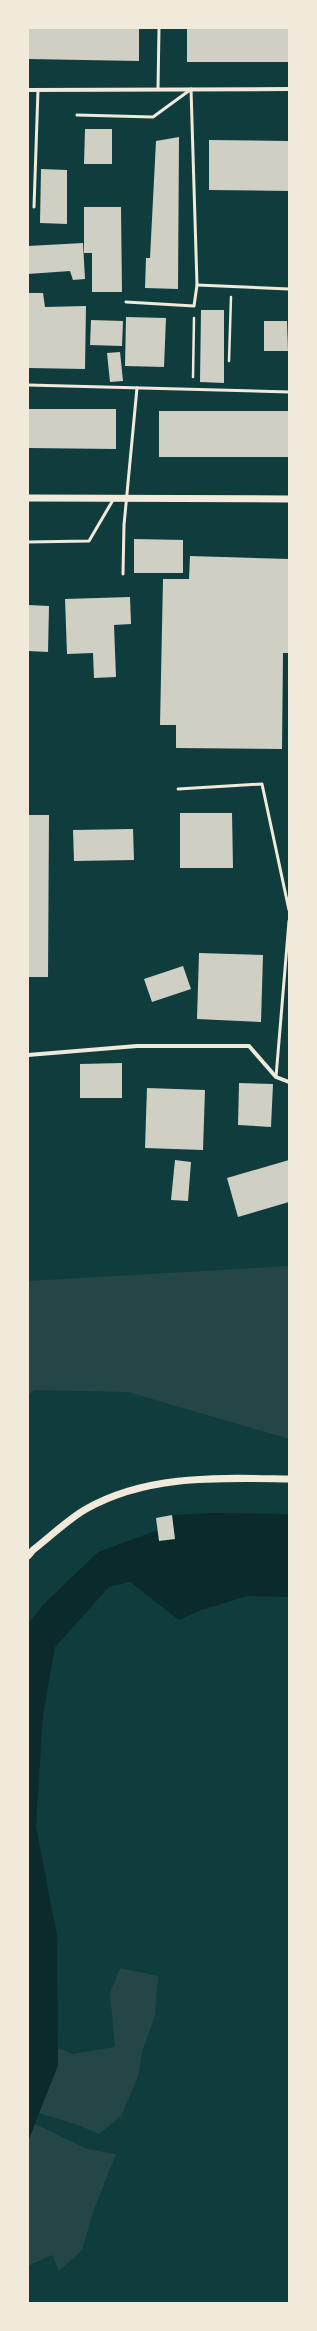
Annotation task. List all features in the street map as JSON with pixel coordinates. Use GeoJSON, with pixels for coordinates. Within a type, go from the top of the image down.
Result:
{"type":"FeatureCollection","features":[{"type":"Feature","properties":{"kind":"street"},"geometry":{"type":"LineString","coordinates":[[28,90],[289,89]]}},
{"type":"Feature","properties":{"kind":"street"},"geometry":{"type":"LineString","coordinates":[[28,498],[289,499]]}},
{"type":"Feature","properties":{"kind":"street"},"geometry":{"type":"LineString","coordinates":[[28,1055],[137,1046],[249,1046],[276,1077],[289,1082]]}},
{"type":"Feature","properties":{"kind":"street"},"geometry":{"type":"LineString","coordinates":[[28,1556],[33,1550],[86,1510],[136,1488],[182,1480],[289,1479]]}},
{"type":"Feature","properties":{"kind":"lane"},"geometry":{"type":"LineString","coordinates":[[158,89],[159,28]]}},
{"type":"Feature","properties":{"kind":"lane"},"geometry":{"type":"LineString","coordinates":[[77,115],[153,117],[191,89]]}},
{"type":"Feature","properties":{"kind":"lane"},"geometry":{"type":"LineString","coordinates":[[126,302],[194,306],[197,286],[191,89]]}},
{"type":"Feature","properties":{"kind":"lane"},"geometry":{"type":"LineString","coordinates":[[34,207],[38,90]]}},
{"type":"Feature","properties":{"kind":"lane"},"geometry":{"type":"LineString","coordinates":[[197,286],[289,289]]}},
{"type":"Feature","properties":{"kind":"lane"},"geometry":{"type":"LineString","coordinates":[[28,385],[289,392]]}},
{"type":"Feature","properties":{"kind":"lane"},"geometry":{"type":"LineString","coordinates":[[123,574],[126,498],[137,388]]}},
{"type":"Feature","properties":{"kind":"lane"},"geometry":{"type":"LineString","coordinates":[[28,542],[89,541],[114,498]]}},
{"type":"Feature","properties":{"kind":"lane"},"geometry":{"type":"LineString","coordinates":[[178,789],[262,784],[289,910]]}},
{"type":"Feature","properties":{"kind":"lane"},"geometry":{"type":"LineString","coordinates":[[276,1077],[289,921]]}},
{"type":"Feature","properties":{"kind":"path"},"geometry":{"type":"LineString","coordinates":[[229,361],[231,287]]}},
{"type":"Feature","properties":{"kind":"path"},"geometry":{"type":"LineString","coordinates":[[193,389],[194,306]]}},
{"type":"Feature","properties":{"kind":"shaded area"},"geometry":{"type":"Polygon","coordinates":[[[289,1266],[289,1439],[128,1392],[34,1390],[28,1395],[28,1281],[289,1266]]]}},
{"type":"Feature","properties":{"kind":"shaded area"},"geometry":{"type":"Polygon","coordinates":[[[212,1513],[289,1514],[289,1597],[248,1596],[201,1610],[179,1620],[130,1582],[109,1587],[55,1647],[43,1714],[36,1827],[57,1935],[58,2065],[28,2141],[28,1624],[43,1605],[98,1552],[158,1530],[159,1541],[175,1539],[172,1515],[212,1513]]]}},
{"type":"Feature","properties":{"kind":"shaded area"},"geometry":{"type":"Polygon","coordinates":[[[120,1968],[158,1976],[155,2015],[142,2052],[139,2074],[121,2116],[99,2134],[78,2125],[39,2113],[58,2065],[58,2048],[73,2054],[115,2047],[110,1993],[120,1968]]]}},
{"type":"Feature","properties":{"kind":"shaded area"},"geometry":{"type":"Polygon","coordinates":[[[35,2124],[87,2149],[116,2154],[93,2212],[82,2250],[59,2271],[52,2255],[28,2266],[28,2141],[35,2124]]]}},
{"type":"Feature","properties":{"kind":"building"},"geometry":{"type":"Polygon","coordinates":[[[28,28],[139,28],[139,61],[28,59],[28,28]]]}},
{"type":"Feature","properties":{"kind":"building"},"geometry":{"type":"Polygon","coordinates":[[[187,28],[289,28],[289,62],[187,62],[187,28]]]}},
{"type":"Feature","properties":{"kind":"building"},"geometry":{"type":"Polygon","coordinates":[[[85,129],[112,129],[112,164],[84,164],[85,129]]]}},
{"type":"Feature","properties":{"kind":"building"},"geometry":{"type":"Polygon","coordinates":[[[179,137],[178,289],[145,288],[146,258],[150,258],[156,141],[179,137]]]}},
{"type":"Feature","properties":{"kind":"building"},"geometry":{"type":"Polygon","coordinates":[[[209,140],[289,141],[289,191],[209,190],[209,140]]]}},
{"type":"Feature","properties":{"kind":"building"},"geometry":{"type":"Polygon","coordinates":[[[41,169],[67,170],[67,224],[40,223],[41,169]]]}},
{"type":"Feature","properties":{"kind":"building"},"geometry":{"type":"Polygon","coordinates":[[[84,207],[121,207],[122,292],[92,292],[92,253],[84,253],[84,207]]]}},
{"type":"Feature","properties":{"kind":"building"},"geometry":{"type":"Polygon","coordinates":[[[83,243],[85,279],[73,280],[70,271],[28,274],[28,246],[83,243]]]}},
{"type":"Feature","properties":{"kind":"building"},"geometry":{"type":"Polygon","coordinates":[[[28,293],[43,293],[45,307],[86,306],[85,369],[28,368],[28,293]]]}},
{"type":"Feature","properties":{"kind":"building"},"geometry":{"type":"Polygon","coordinates":[[[201,310],[224,310],[224,383],[200,382],[201,310]]]}},
{"type":"Feature","properties":{"kind":"building"},"geometry":{"type":"Polygon","coordinates":[[[126,317],[166,318],[164,367],[125,366],[126,317]]]}},
{"type":"Feature","properties":{"kind":"building"},"geometry":{"type":"Polygon","coordinates":[[[91,320],[123,321],[122,346],[90,345],[91,320]]]}},
{"type":"Feature","properties":{"kind":"building"},"geometry":{"type":"Polygon","coordinates":[[[264,321],[287,321],[288,351],[264,351],[264,321]]]}},
{"type":"Feature","properties":{"kind":"building"},"geometry":{"type":"Polygon","coordinates":[[[120,352],[123,381],[110,382],[107,353],[120,352]]]}},
{"type":"Feature","properties":{"kind":"building"},"geometry":{"type":"Polygon","coordinates":[[[28,409],[116,409],[116,449],[28,448],[28,409]]]}},
{"type":"Feature","properties":{"kind":"building"},"geometry":{"type":"Polygon","coordinates":[[[159,411],[289,411],[289,457],[159,457],[159,411]]]}},
{"type":"Feature","properties":{"kind":"building"},"geometry":{"type":"Polygon","coordinates":[[[134,539],[183,540],[183,573],[134,573],[134,539]]]}},
{"type":"Feature","properties":{"kind":"building"},"geometry":{"type":"Polygon","coordinates":[[[190,556],[289,559],[289,653],[283,653],[282,749],[176,748],[176,725],[160,725],[163,579],[189,579],[190,556]]]}},
{"type":"Feature","properties":{"kind":"building"},"geometry":{"type":"Polygon","coordinates":[[[130,597],[131,624],[114,625],[116,677],[94,678],[93,653],[67,654],[65,599],[130,597]]]}},
{"type":"Feature","properties":{"kind":"building"},"geometry":{"type":"Polygon","coordinates":[[[28,605],[49,606],[48,652],[28,651],[28,605]]]}},
{"type":"Feature","properties":{"kind":"building"},"geometry":{"type":"Polygon","coordinates":[[[180,813],[232,813],[233,868],[180,868],[180,813]]]}},
{"type":"Feature","properties":{"kind":"building"},"geometry":{"type":"Polygon","coordinates":[[[28,815],[49,815],[48,977],[28,977],[28,815]]]}},
{"type":"Feature","properties":{"kind":"building"},"geometry":{"type":"Polygon","coordinates":[[[133,829],[134,860],[74,861],[73,830],[133,829]]]}},
{"type":"Feature","properties":{"kind":"building"},"geometry":{"type":"Polygon","coordinates":[[[199,953],[263,955],[261,1022],[197,1019],[199,953]]]}},
{"type":"Feature","properties":{"kind":"building"},"geometry":{"type":"Polygon","coordinates":[[[183,966],[191,989],[152,1002],[144,979],[183,966]]]}},
{"type":"Feature","properties":{"kind":"building"},"geometry":{"type":"Polygon","coordinates":[[[122,1063],[122,1098],[80,1098],[80,1064],[122,1063]]]}},
{"type":"Feature","properties":{"kind":"building"},"geometry":{"type":"Polygon","coordinates":[[[239,1083],[273,1084],[271,1127],[238,1125],[239,1083]]]}},
{"type":"Feature","properties":{"kind":"building"},"geometry":{"type":"Polygon","coordinates":[[[147,1088],[205,1090],[203,1150],[145,1148],[147,1088]]]}},
{"type":"Feature","properties":{"kind":"building"},"geometry":{"type":"Polygon","coordinates":[[[175,1160],[191,1162],[188,1201],[171,1200],[175,1160]]]}},
{"type":"Feature","properties":{"kind":"building"},"geometry":{"type":"Polygon","coordinates":[[[289,1160],[289,1202],[238,1217],[227,1178],[289,1160]]]}},
{"type":"Feature","properties":{"kind":"building"},"geometry":{"type":"Polygon","coordinates":[[[172,1515],[175,1539],[159,1541],[156,1518],[172,1515]]]}}]}
